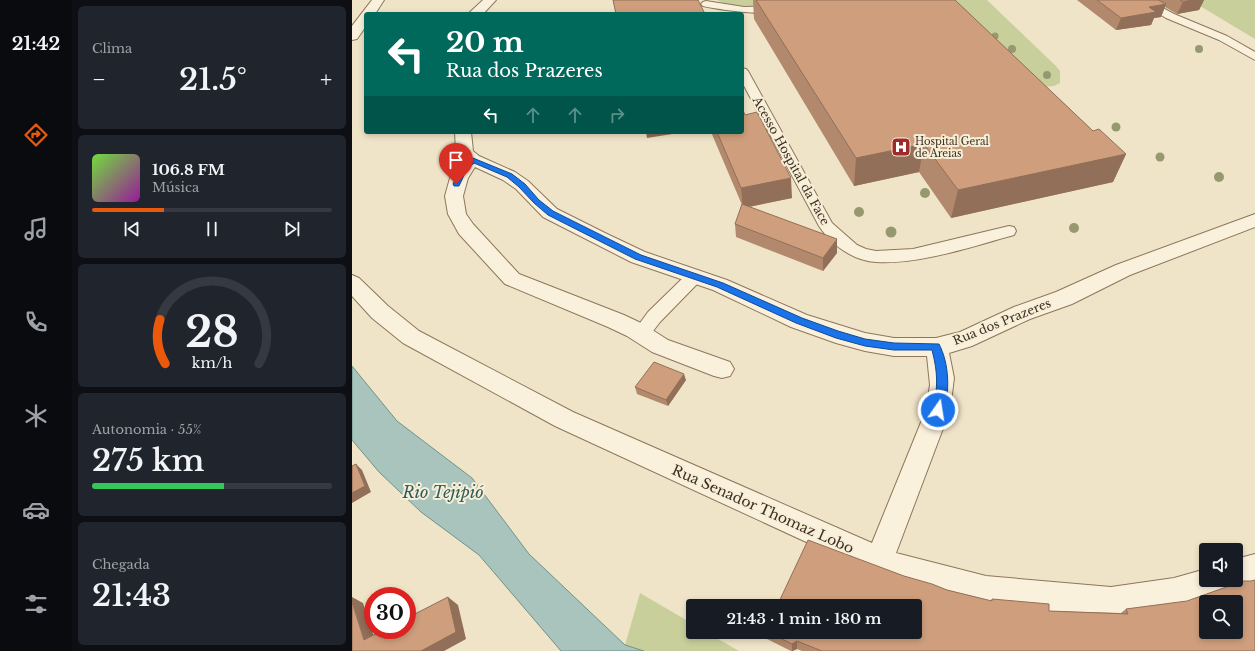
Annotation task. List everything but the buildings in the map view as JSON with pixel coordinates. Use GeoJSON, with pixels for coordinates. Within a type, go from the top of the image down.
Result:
{"type":"FeatureCollection","features":[{"type":"Feature","properties":{"kind":"street"},"geometry":{"type":"LineString","coordinates":[[369,12],[378,0]]}},
{"type":"Feature","properties":{"kind":"street"},"geometry":{"type":"LineString","coordinates":[[477,12],[490,0]]}},
{"type":"Feature","properties":{"kind":"street"},"geometry":{"type":"LineString","coordinates":[[352,36],[364,19]]}},
{"type":"Feature","properties":{"kind":"street"},"geometry":{"type":"LineString","coordinates":[[463,134],[465,152],[473,160],[463,170],[456,184],[454,196],[457,214],[466,229],[512,279],[616,321],[666,349],[722,369]]}},
{"type":"Feature","properties":{"kind":"street","name":"Rua dos Prazeres"},"geometry":{"type":"LineString","coordinates":[[473,160],[509,176],[522,185],[550,213],[638,257],[720,285],[799,321],[836,334],[865,342],[894,346],[936,347],[964,340],[1022,313],[1064,298],[1123,270],[1255,220]]}},
{"type":"Feature","properties":{"kind":"street","name":"Rua Senador Thomaz Lobo"},"geometry":{"type":"LineString","coordinates":[[352,283],[380,312],[411,337],[564,419],[901,570],[986,591],[1111,602],[1174,593],[1199,585]]}},
{"type":"Feature","properties":{"kind":"street"},"geometry":{"type":"LineString","coordinates":[[879,561],[938,410],[943,389],[936,347]]}},
{"type":"Feature","properties":{"kind":"street"},"geometry":{"type":"LineString","coordinates":[[1243,572],[1255,568]]}},
{"type":"Feature","properties":{"kind":"lane"},"geometry":{"type":"LineString","coordinates":[[1141,0],[1170,16],[1223,38],[1255,57]]}},
{"type":"Feature","properties":{"kind":"lane"},"geometry":{"type":"LineString","coordinates":[[705,2],[744,10],[790,7]]}},
{"type":"Feature","properties":{"kind":"lane"},"geometry":{"type":"LineString","coordinates":[[705,2],[710,12]]}},
{"type":"Feature","properties":{"kind":"lane","name":"Acesso Hospital da Face"},"geometry":{"type":"LineString","coordinates":[[744,75],[826,226],[845,244],[863,254],[881,257],[906,256],[1009,231]]}},
{"type":"Feature","properties":{"kind":"lane"},"geometry":{"type":"LineString","coordinates":[[641,334],[654,317],[694,277]]}},
{"type":"Feature","properties":{"kind":"green space"},"geometry":{"type":"Polygon","coordinates":[[[717,0],[815,0],[765,8],[752,8],[727,5],[717,0]]]}},
{"type":"Feature","properties":{"kind":"green space"},"geometry":{"type":"Polygon","coordinates":[[[944,0],[987,0],[1056,66],[1060,71],[1060,83],[1054,86],[1045,87],[944,0]]]}},
{"type":"Feature","properties":{"kind":"green space"},"geometry":{"type":"Polygon","coordinates":[[[1190,0],[1255,0],[1255,39],[1190,0]]]}},
{"type":"Feature","properties":{"kind":"green space"},"geometry":{"type":"Polygon","coordinates":[[[640,593],[686,620],[686,639],[718,639],[739,651],[644,651],[625,645],[640,593]]]}},
{"type":"Feature","properties":{"kind":"water","name":"Rio Tejipió"},"geometry":{"type":"Polygon","coordinates":[[[352,366],[397,421],[472,478],[529,554],[625,645],[644,651],[561,651],[479,555],[421,512],[379,472],[352,440],[352,366]]]}},
{"type":"Feature","properties":{"kind":"place","name":"Hospital Geral de Areias"},"geometry":{"type":"Point","coordinates":[901,147]}},
{"type":"Feature","properties":{"kind":"route"},"geometry":{"type":"LineString","coordinates":[[456,184],[463,170],[473,160],[509,176],[522,185],[550,213],[638,257],[720,285],[799,321],[836,334],[865,342],[894,346],[936,347],[942,370],[943,389],[938,410]]}}]}
